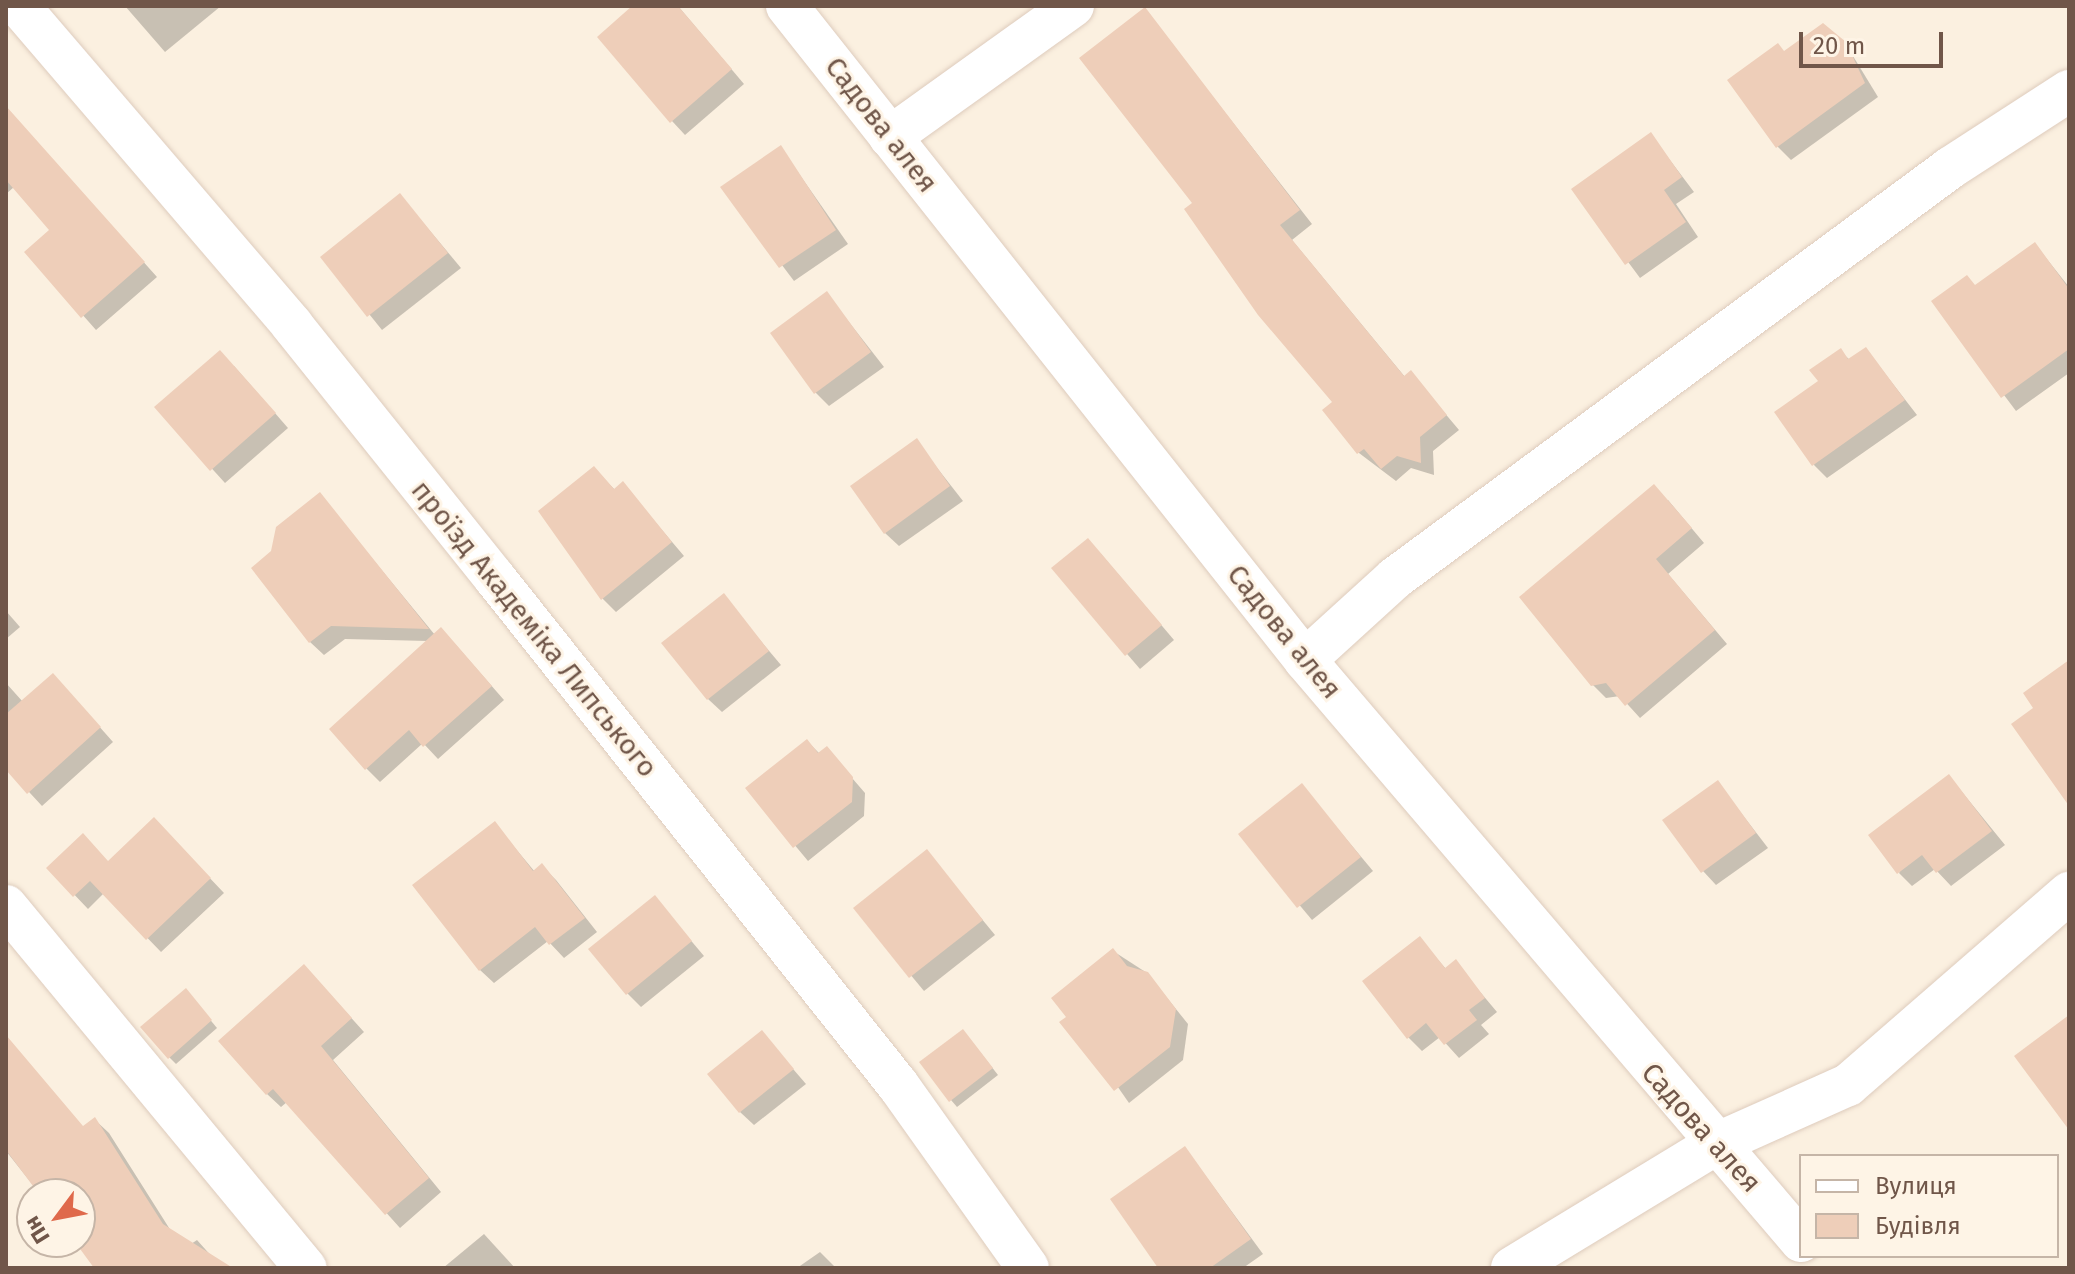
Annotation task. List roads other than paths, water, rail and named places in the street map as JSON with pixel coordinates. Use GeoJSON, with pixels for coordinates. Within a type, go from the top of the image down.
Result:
{"type":"FeatureCollection","features":[{"type":"Feature","properties":{"kind":"street","name":"проїзд Академіка Липського"},"geometry":{"type":"LineString","coordinates":[[19,6],[465,541],[898,1085],[1028,1268]]}},
{"type":"Feature","properties":{"kind":"street","name":"Садова алея"},"geometry":{"type":"LineString","coordinates":[[787,6],[1305,660],[1799,1239]]}},
{"type":"Feature","properties":{"kind":"street"},"geometry":{"type":"LineString","coordinates":[[890,137],[1073,6]]}},
{"type":"Feature","properties":{"kind":"street"},"geometry":{"type":"LineString","coordinates":[[1305,660],[1395,578],[1950,168],[2069,91]]}},
{"type":"Feature","properties":{"kind":"street"},"geometry":{"type":"LineString","coordinates":[[1512,1268],[1716,1144],[1848,1085],[2069,893]]}},
{"type":"Feature","properties":{"kind":"street"},"geometry":{"type":"LineString","coordinates":[[6,906],[305,1268]]}}]}
